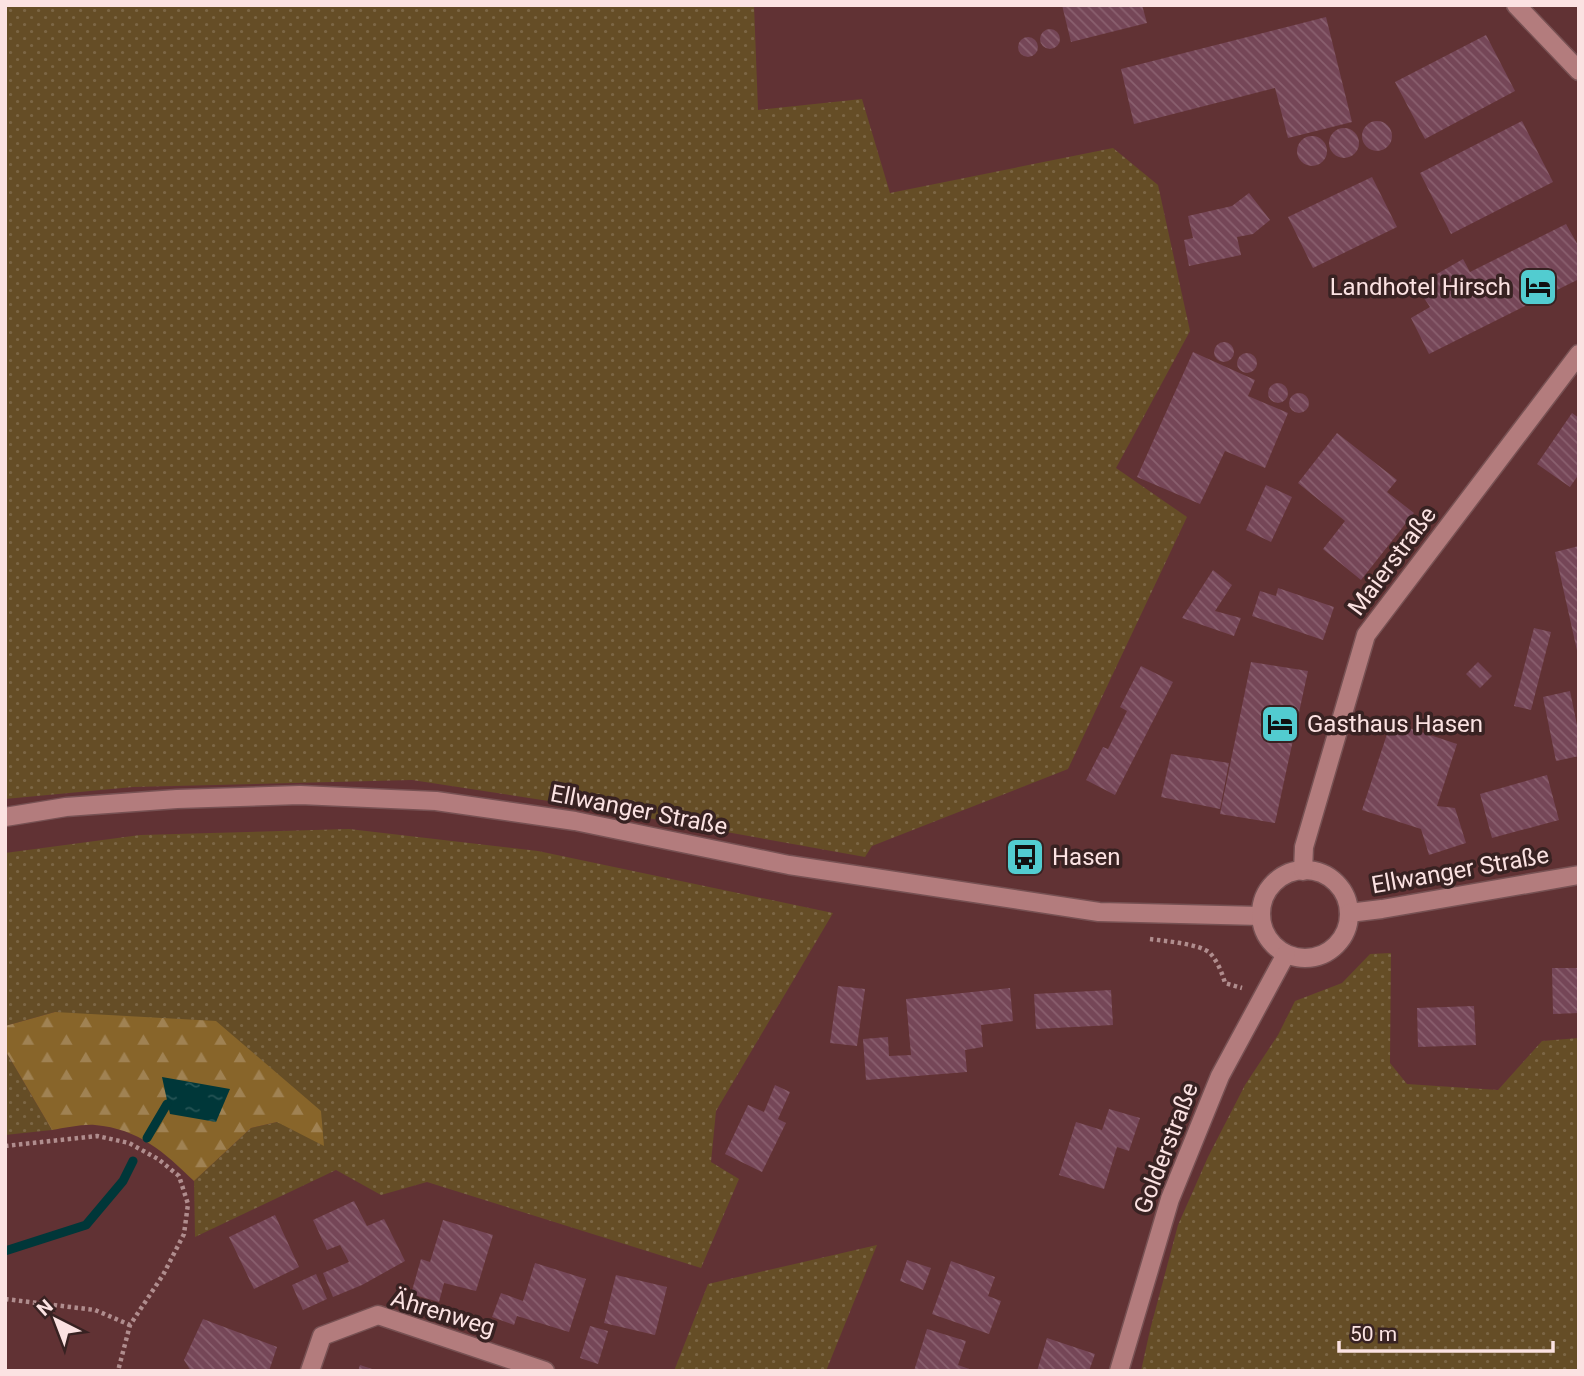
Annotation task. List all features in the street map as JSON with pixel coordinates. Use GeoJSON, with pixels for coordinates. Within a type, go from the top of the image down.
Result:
{"type":"FeatureCollection","features":[{"type":"Feature","properties":{"kind":"street"},"geometry":{"type":"LineString","coordinates":[[1516,5],[1579,71]]}},
{"type":"Feature","properties":{"kind":"street","name":"Maierstraße"},"geometry":{"type":"LineString","coordinates":[[1303,871],[1304,847],[1366,635],[1579,354]]}},
{"type":"Feature","properties":{"kind":"street","name":"Ellwanger Straße"},"geometry":{"type":"LineString","coordinates":[[5,817],[66,807],[177,799],[300,795],[436,801],[575,821],[789,865],[1098,912],[1261,916]]}},
{"type":"Feature","properties":{"kind":"street"},"geometry":{"type":"LineString","coordinates":[[1286,954],[1273,945],[1264,932],[1261,916],[1263,899],[1272,884],[1286,874],[1303,871]]}},
{"type":"Feature","properties":{"kind":"street","name":"Ellwanger Straße"},"geometry":{"type":"LineString","coordinates":[[1286,954],[1303,959],[1321,955],[1336,946],[1346,930],[1349,913],[1345,896],[1335,882],[1320,873],[1303,871]]}},
{"type":"Feature","properties":{"kind":"street","name":"Ellwanger Straße"},"geometry":{"type":"LineString","coordinates":[[1349,913],[1579,875]]}},
{"type":"Feature","properties":{"kind":"street","name":"Golderstraße"},"geometry":{"type":"LineString","coordinates":[[1119,1371],[1170,1199],[1220,1076],[1286,954]]}},
{"type":"Feature","properties":{"kind":"street","name":"Ährenweg"},"geometry":{"type":"LineString","coordinates":[[310,1371],[322,1336],[378,1315],[545,1371]]}},
{"type":"Feature","properties":{"kind":"path"},"geometry":{"type":"LineString","coordinates":[[1140,937],[1182,943],[1208,951],[1221,969],[1225,983],[1265,994]]}},
{"type":"Feature","properties":{"kind":"path"},"geometry":{"type":"LineString","coordinates":[[5,1146],[97,1136],[129,1143],[158,1159],[179,1177],[188,1204],[184,1234],[163,1275],[130,1325],[118,1371]]}},
{"type":"Feature","properties":{"kind":"path"},"geometry":{"type":"LineString","coordinates":[[5,1299],[95,1310],[130,1325]]}},
{"type":"Feature","properties":{"kind":"shaded area"},"geometry":{"type":"Polygon","coordinates":[[[5,5],[754,5],[758,110],[862,99],[890,193],[1113,148],[1158,185],[1190,331],[1116,468],[1187,517],[1068,769],[872,846],[865,857],[581,806],[412,780],[133,787],[5,799],[5,5]]]}},
{"type":"Feature","properties":{"kind":"shaded area"},"geometry":{"type":"Polygon","coordinates":[[[349,829],[538,851],[833,913],[716,1111],[711,1162],[739,1179],[701,1268],[427,1182],[381,1195],[336,1170],[195,1237],[194,1181],[251,1128],[321,1112],[55,1012],[5,1026],[5,853],[140,835],[349,829]]]}},
{"type":"Feature","properties":{"kind":"shaded area"},"geometry":{"type":"Polygon","coordinates":[[[1391,953],[1390,1063],[1407,1084],[1498,1090],[1542,1041],[1579,1038],[1579,1371],[1141,1371],[1178,1225],[1208,1157],[1245,1085],[1278,1035],[1295,1001],[1342,983],[1370,954],[1391,953]]]}},
{"type":"Feature","properties":{"kind":"shaded area"},"geometry":{"type":"Polygon","coordinates":[[[5,1050],[52,1130],[5,1135],[5,1050]]]}},
{"type":"Feature","properties":{"kind":"shaded area"},"geometry":{"type":"Polygon","coordinates":[[[877,1245],[826,1371],[674,1371],[708,1284],[877,1245]]]}},
{"type":"Feature","properties":{"kind":"green space"},"geometry":{"type":"Polygon","coordinates":[[[55,1012],[216,1021],[321,1111],[324,1146],[277,1122],[251,1128],[194,1181],[150,1144],[125,1131],[90,1125],[52,1130],[5,1050],[5,1026],[55,1012]]]}},
{"type":"Feature","properties":{"kind":"water"},"geometry":{"type":"Polygon","coordinates":[[[162,1077],[230,1089],[216,1122],[170,1114],[162,1077]]]}},
{"type":"Feature","properties":{"kind":"building"},"geometry":{"type":"Polygon","coordinates":[[[1062,5],[1142,5],[1147,23],[1071,42],[1062,5]]]}},
{"type":"Feature","properties":{"kind":"building"},"geometry":{"type":"Polygon","coordinates":[[[1326,17],[1352,122],[1288,138],[1275,88],[1134,124],[1121,69],[1326,17]]]}},
{"type":"Feature","properties":{"kind":"building"},"geometry":{"type":"Polygon","coordinates":[[[1050,29],[1057,32],[1060,39],[1057,46],[1050,49],[1043,46],[1040,39],[1043,32],[1050,29]]]}},
{"type":"Feature","properties":{"kind":"building"},"geometry":{"type":"Polygon","coordinates":[[[1486,35],[1515,91],[1425,139],[1395,82],[1486,35]]]}},
{"type":"Feature","properties":{"kind":"building"},"geometry":{"type":"Polygon","coordinates":[[[1024,37],[1032,37],[1038,47],[1032,57],[1024,57],[1018,51],[1018,43],[1024,37]]]}},
{"type":"Feature","properties":{"kind":"building"},"geometry":{"type":"Polygon","coordinates":[[[1377,121],[1383,122],[1391,130],[1391,142],[1383,150],[1377,151],[1371,150],[1363,142],[1362,136],[1363,130],[1371,122],[1377,121]]]}},
{"type":"Feature","properties":{"kind":"building"},"geometry":{"type":"Polygon","coordinates":[[[1522,121],[1553,182],[1451,234],[1420,173],[1522,121]]]}},
{"type":"Feature","properties":{"kind":"building"},"geometry":{"type":"Polygon","coordinates":[[[1344,128],[1350,129],[1358,137],[1358,149],[1350,157],[1344,158],[1338,157],[1330,149],[1329,143],[1330,137],[1338,129],[1344,128]]]}},
{"type":"Feature","properties":{"kind":"building"},"geometry":{"type":"Polygon","coordinates":[[[1312,136],[1318,137],[1326,145],[1326,157],[1318,165],[1312,166],[1306,165],[1298,157],[1297,151],[1298,145],[1306,137],[1312,136]]]}},
{"type":"Feature","properties":{"kind":"building"},"geometry":{"type":"Polygon","coordinates":[[[1372,177],[1397,227],[1313,268],[1288,217],[1372,177]]]}},
{"type":"Feature","properties":{"kind":"building"},"geometry":{"type":"Polygon","coordinates":[[[1249,193],[1270,220],[1253,234],[1237,237],[1241,255],[1189,266],[1184,240],[1193,238],[1188,216],[1232,206],[1249,193]]]}},
{"type":"Feature","properties":{"kind":"building"},"geometry":{"type":"Polygon","coordinates":[[[1566,224],[1579,247],[1579,279],[1429,354],[1411,318],[1430,307],[1416,286],[1463,259],[1470,272],[1566,224]]]}},
{"type":"Feature","properties":{"kind":"building"},"geometry":{"type":"Polygon","coordinates":[[[1224,342],[1231,345],[1234,352],[1231,359],[1224,362],[1217,359],[1214,352],[1217,345],[1224,342]]]}},
{"type":"Feature","properties":{"kind":"building"},"geometry":{"type":"Polygon","coordinates":[[[1193,352],[1255,380],[1248,396],[1288,413],[1265,468],[1225,451],[1200,504],[1137,477],[1193,352]]]}},
{"type":"Feature","properties":{"kind":"building"},"geometry":{"type":"Polygon","coordinates":[[[1247,353],[1254,356],[1257,363],[1254,370],[1247,373],[1240,370],[1237,363],[1240,356],[1247,353]]]}},
{"type":"Feature","properties":{"kind":"building"},"geometry":{"type":"Polygon","coordinates":[[[1278,383],[1285,386],[1288,393],[1285,400],[1278,403],[1271,400],[1268,393],[1271,386],[1278,383]]]}},
{"type":"Feature","properties":{"kind":"building"},"geometry":{"type":"Polygon","coordinates":[[[1299,393],[1306,396],[1309,403],[1306,410],[1299,413],[1292,410],[1289,403],[1292,396],[1299,393]]]}},
{"type":"Feature","properties":{"kind":"building"},"geometry":{"type":"Polygon","coordinates":[[[1572,413],[1579,418],[1579,474],[1570,487],[1537,464],[1572,413]]]}},
{"type":"Feature","properties":{"kind":"building"},"geometry":{"type":"Polygon","coordinates":[[[1337,433],[1397,480],[1387,492],[1414,513],[1361,580],[1323,549],[1345,521],[1298,483],[1337,433]]]}},
{"type":"Feature","properties":{"kind":"building"},"geometry":{"type":"Polygon","coordinates":[[[1266,485],[1292,497],[1271,542],[1246,530],[1266,485]]]}},
{"type":"Feature","properties":{"kind":"building"},"geometry":{"type":"Polygon","coordinates":[[[1579,546],[1579,655],[1578,655],[1555,552],[1579,546]]]}},
{"type":"Feature","properties":{"kind":"building"},"geometry":{"type":"Polygon","coordinates":[[[1213,570],[1232,585],[1215,611],[1241,618],[1234,636],[1182,618],[1213,570]]]}},
{"type":"Feature","properties":{"kind":"building"},"geometry":{"type":"Polygon","coordinates":[[[1278,588],[1334,607],[1323,640],[1252,616],[1260,591],[1276,596],[1278,588]]]}},
{"type":"Feature","properties":{"kind":"building"},"geometry":{"type":"Polygon","coordinates":[[[1534,628],[1551,632],[1531,710],[1514,706],[1534,628]]]}},
{"type":"Feature","properties":{"kind":"building","name":"Gasthaus Hasen"},"geometry":{"type":"Polygon","coordinates":[[[1251,662],[1308,671],[1275,823],[1220,814],[1251,662]]]}},
{"type":"Feature","properties":{"kind":"building"},"geometry":{"type":"Polygon","coordinates":[[[1478,662],[1492,676],[1480,688],[1466,674],[1478,662]]]}},
{"type":"Feature","properties":{"kind":"building"},"geometry":{"type":"Polygon","coordinates":[[[1141,666],[1173,682],[1115,795],[1086,780],[1103,747],[1108,749],[1127,711],[1120,707],[1141,666]]]}},
{"type":"Feature","properties":{"kind":"building"},"geometry":{"type":"Polygon","coordinates":[[[1570,691],[1579,735],[1579,756],[1556,761],[1543,697],[1570,691]]]}},
{"type":"Feature","properties":{"kind":"building"},"geometry":{"type":"Polygon","coordinates":[[[1391,722],[1457,744],[1437,806],[1455,808],[1466,843],[1429,855],[1421,829],[1362,810],[1391,722]]]}},
{"type":"Feature","properties":{"kind":"building"},"geometry":{"type":"Polygon","coordinates":[[[1171,754],[1229,763],[1220,809],[1161,797],[1171,754]]]}},
{"type":"Feature","properties":{"kind":"building"},"geometry":{"type":"Polygon","coordinates":[[[1547,775],[1559,820],[1492,838],[1480,794],[1547,775]]]}},
{"type":"Feature","properties":{"kind":"building"},"geometry":{"type":"Polygon","coordinates":[[[1552,968],[1579,968],[1579,1013],[1553,1014],[1552,968]]]}},
{"type":"Feature","properties":{"kind":"building"},"geometry":{"type":"Polygon","coordinates":[[[838,986],[865,989],[857,1046],[830,1043],[838,986]]]}},
{"type":"Feature","properties":{"kind":"building"},"geometry":{"type":"Polygon","coordinates":[[[1010,988],[1013,1021],[981,1025],[983,1047],[965,1050],[967,1072],[866,1080],[863,1039],[888,1037],[889,1056],[911,1055],[906,999],[1010,988]]]}},
{"type":"Feature","properties":{"kind":"building"},"geometry":{"type":"Polygon","coordinates":[[[1111,990],[1113,1025],[1036,1029],[1034,994],[1111,990]]]}},
{"type":"Feature","properties":{"kind":"building"},"geometry":{"type":"Polygon","coordinates":[[[1474,1006],[1476,1045],[1418,1047],[1417,1008],[1474,1006]]]}},
{"type":"Feature","properties":{"kind":"building"},"geometry":{"type":"Polygon","coordinates":[[[775,1085],[790,1092],[778,1119],[786,1123],[762,1172],[725,1154],[748,1105],[764,1112],[775,1085]]]}},
{"type":"Feature","properties":{"kind":"building"},"geometry":{"type":"Polygon","coordinates":[[[1109,1109],[1140,1118],[1129,1151],[1117,1147],[1104,1189],[1059,1175],[1076,1122],[1102,1130],[1109,1109]]]}},
{"type":"Feature","properties":{"kind":"building"},"geometry":{"type":"Polygon","coordinates":[[[354,1201],[367,1226],[384,1219],[405,1261],[362,1285],[333,1297],[323,1273],[349,1262],[340,1245],[327,1250],[313,1220],[354,1201]]]}},
{"type":"Feature","properties":{"kind":"building"},"geometry":{"type":"Polygon","coordinates":[[[275,1215],[299,1267],[254,1289],[229,1237],[275,1215]]]}},
{"type":"Feature","properties":{"kind":"building"},"geometry":{"type":"Polygon","coordinates":[[[443,1220],[493,1235],[476,1291],[444,1283],[439,1302],[411,1294],[421,1259],[430,1262],[443,1220]]]}},
{"type":"Feature","properties":{"kind":"building"},"geometry":{"type":"Polygon","coordinates":[[[907,1260],[931,1268],[923,1290],[900,1281],[907,1260]]]}},
{"type":"Feature","properties":{"kind":"building"},"geometry":{"type":"Polygon","coordinates":[[[951,1261],[995,1277],[988,1296],[1001,1301],[989,1334],[932,1314],[951,1261]]]}},
{"type":"Feature","properties":{"kind":"building"},"geometry":{"type":"Polygon","coordinates":[[[535,1263],[586,1279],[569,1332],[517,1316],[514,1325],[492,1317],[501,1293],[523,1301],[535,1263]]]}},
{"type":"Feature","properties":{"kind":"building"},"geometry":{"type":"Polygon","coordinates":[[[316,1274],[327,1299],[303,1310],[292,1285],[316,1274]]]}},
{"type":"Feature","properties":{"kind":"building"},"geometry":{"type":"Polygon","coordinates":[[[616,1275],[667,1287],[655,1335],[604,1323],[616,1275]]]}},
{"type":"Feature","properties":{"kind":"building"},"geometry":{"type":"Polygon","coordinates":[[[203,1319],[277,1347],[269,1371],[191,1371],[184,1360],[203,1319]]]}},
{"type":"Feature","properties":{"kind":"building"},"geometry":{"type":"Polygon","coordinates":[[[590,1326],[608,1331],[598,1364],[580,1358],[590,1326]]]}},
{"type":"Feature","properties":{"kind":"building"},"geometry":{"type":"Polygon","coordinates":[[[927,1329],[966,1341],[958,1365],[975,1371],[914,1371],[927,1329]]]}},
{"type":"Feature","properties":{"kind":"building"},"geometry":{"type":"Polygon","coordinates":[[[1047,1338],[1095,1354],[1089,1371],[1037,1371],[1047,1338]]]}},
{"type":"Feature","properties":{"kind":"building"},"geometry":{"type":"Polygon","coordinates":[[[360,1365],[375,1370],[375,1371],[358,1371],[360,1365]]]}},
{"type":"Feature","properties":{"kind":"waterway"},"geometry":{"type":"LineString","coordinates":[[147,1138],[167,1104]]}},
{"type":"Feature","properties":{"kind":"waterway"},"geometry":{"type":"LineString","coordinates":[[5,1251],[86,1225],[123,1181],[133,1161]]}},
{"type":"Feature","properties":{"kind":"place","name":"Landhotel Hirsch"},"geometry":{"type":"Point","coordinates":[1538,287]}},
{"type":"Feature","properties":{"kind":"place","name":"Gasthaus Hasen"},"geometry":{"type":"Point","coordinates":[1280,724]}},
{"type":"Feature","properties":{"kind":"place","name":"Hasen"},"geometry":{"type":"Point","coordinates":[1025,857]}}]}
